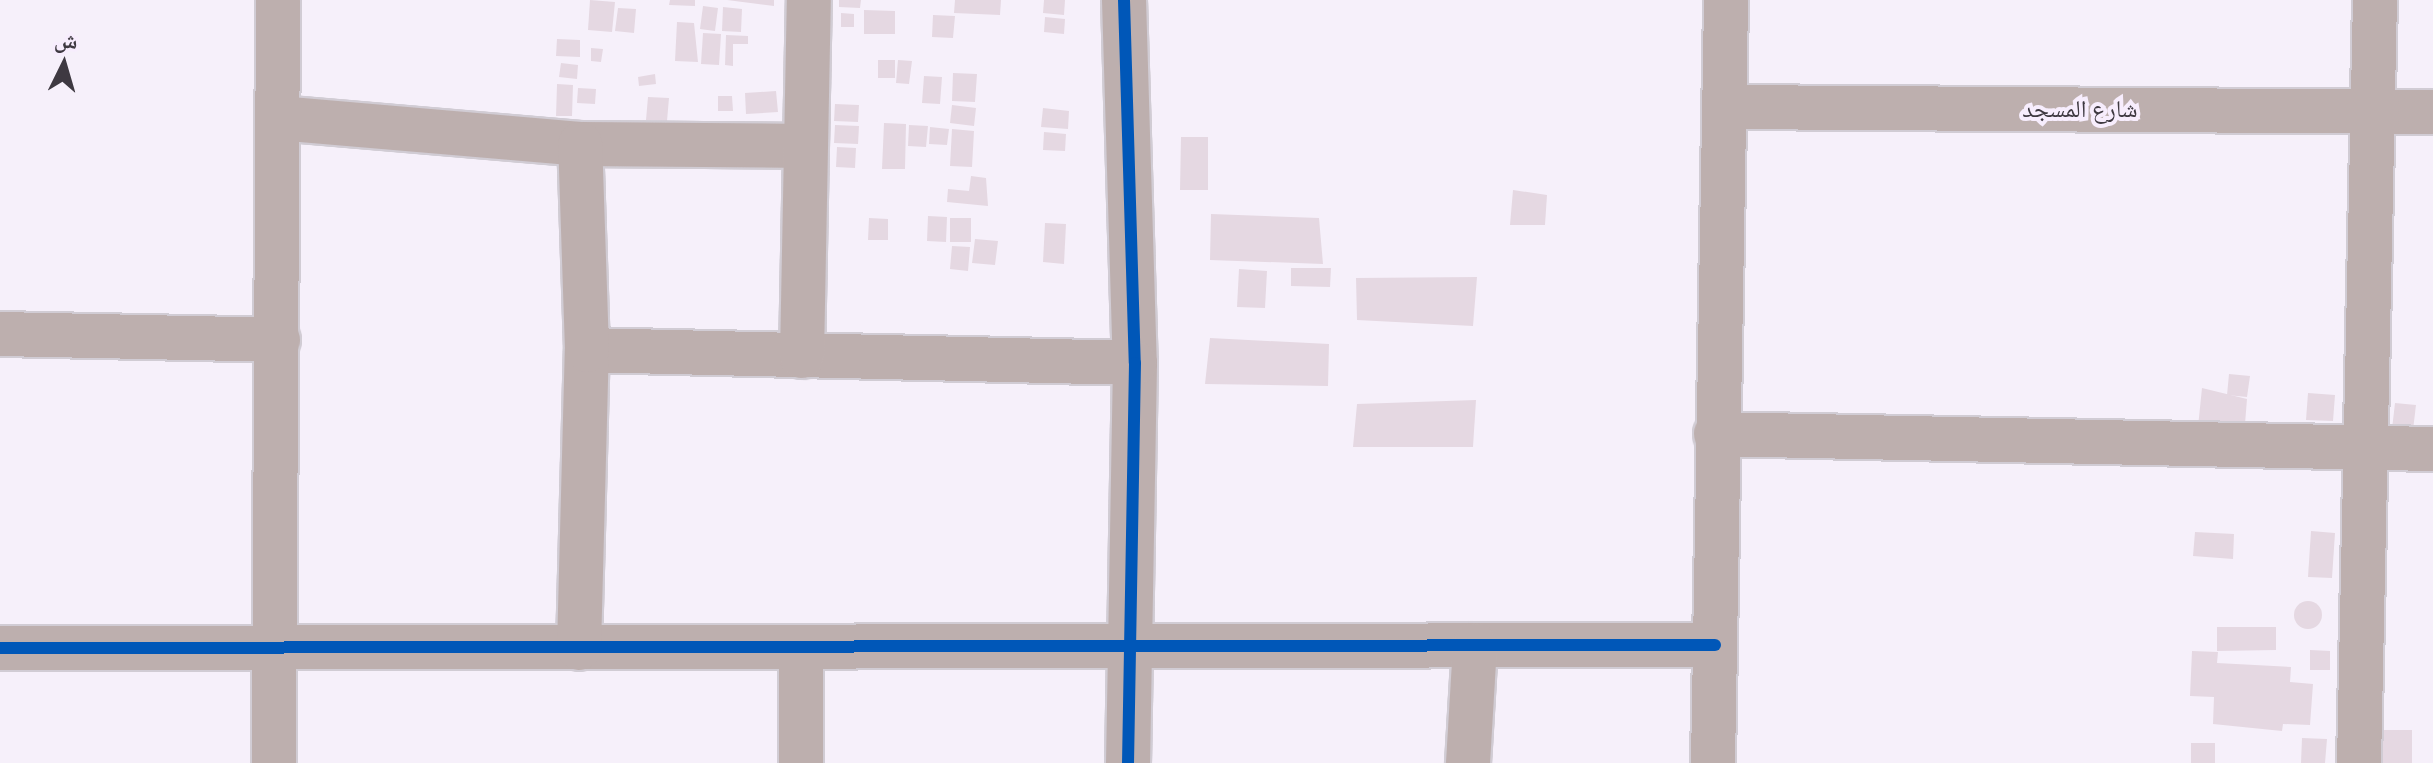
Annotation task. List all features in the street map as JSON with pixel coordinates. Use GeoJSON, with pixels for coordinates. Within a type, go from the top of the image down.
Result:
{"type":"FeatureCollection","features":[{"type":"Feature","properties":{"kind":"street"},"geometry":{"type":"LineString","coordinates":[[274,763],[277,651],[278,0]]}},
{"type":"Feature","properties":{"kind":"street"},"geometry":{"type":"LineString","coordinates":[[802,356],[809,0]]}},
{"type":"Feature","properties":{"kind":"street"},"geometry":{"type":"LineString","coordinates":[[1124,0],[1135,363],[1128,763]]}},
{"type":"Feature","properties":{"kind":"street"},"geometry":{"type":"LineString","coordinates":[[1713,763],[1716,434],[1726,107],[1726,0]]}},
{"type":"Feature","properties":{"kind":"street"},"geometry":{"type":"LineString","coordinates":[[2359,763],[2363,448],[2375,0]]}},
{"type":"Feature","properties":{"kind":"street","name":"شارع المسجد"},"geometry":{"type":"LineString","coordinates":[[1726,107],[2433,112]]}},
{"type":"Feature","properties":{"kind":"street"},"geometry":{"type":"LineString","coordinates":[[278,118],[580,144],[804,146]]}},
{"type":"Feature","properties":{"kind":"street"},"geometry":{"type":"LineString","coordinates":[[579,648],[587,350],[580,144]]}},
{"type":"Feature","properties":{"kind":"street"},"geometry":{"type":"LineString","coordinates":[[0,334],[278,340]]}},
{"type":"Feature","properties":{"kind":"street"},"geometry":{"type":"LineString","coordinates":[[587,350],[1135,363]]}},
{"type":"Feature","properties":{"kind":"street"},"geometry":{"type":"LineString","coordinates":[[1716,434],[2433,449]]}},
{"type":"Feature","properties":{"kind":"street"},"geometry":{"type":"LineString","coordinates":[[0,648],[277,651],[1130,644],[1715,645]]}},
{"type":"Feature","properties":{"kind":"street"},"geometry":{"type":"LineString","coordinates":[[1468,763],[1475,645]]}},
{"type":"Feature","properties":{"kind":"street"},"geometry":{"type":"LineString","coordinates":[[801,647],[801,763]]}},
{"type":"Feature","properties":{"kind":"building"},"geometry":{"type":"Polygon","coordinates":[[[590,0],[615,2],[612,32],[588,30],[590,0]]]}},
{"type":"Feature","properties":{"kind":"building"},"geometry":{"type":"Polygon","coordinates":[[[670,0],[695,0],[695,6],[669,5],[670,0]]]}},
{"type":"Feature","properties":{"kind":"building"},"geometry":{"type":"Polygon","coordinates":[[[727,0],[774,0],[774,6],[727,0]]]}},
{"type":"Feature","properties":{"kind":"building"},"geometry":{"type":"Polygon","coordinates":[[[839,0],[861,0],[860,8],[839,7],[839,0]]]}},
{"type":"Feature","properties":{"kind":"building"},"geometry":{"type":"Polygon","coordinates":[[[955,0],[1001,0],[1000,15],[954,13],[955,0]]]}},
{"type":"Feature","properties":{"kind":"building"},"geometry":{"type":"Polygon","coordinates":[[[1044,0],[1065,0],[1064,15],[1043,13],[1044,0]]]}},
{"type":"Feature","properties":{"kind":"building"},"geometry":{"type":"Polygon","coordinates":[[[703,6],[718,8],[715,31],[700,29],[703,6]]]}},
{"type":"Feature","properties":{"kind":"building"},"geometry":{"type":"Polygon","coordinates":[[[723,7],[742,9],[741,32],[722,31],[723,7]]]}},
{"type":"Feature","properties":{"kind":"building"},"geometry":{"type":"Polygon","coordinates":[[[618,8],[636,9],[634,33],[615,31],[618,8]]]}},
{"type":"Feature","properties":{"kind":"building"},"geometry":{"type":"Polygon","coordinates":[[[864,10],[895,11],[895,34],[864,34],[864,10]]]}},
{"type":"Feature","properties":{"kind":"building"},"geometry":{"type":"Polygon","coordinates":[[[841,13],[854,14],[854,27],[841,27],[841,13]]]}},
{"type":"Feature","properties":{"kind":"building"},"geometry":{"type":"Polygon","coordinates":[[[933,15],[955,16],[953,38],[932,37],[933,15]]]}},
{"type":"Feature","properties":{"kind":"building"},"geometry":{"type":"Polygon","coordinates":[[[1045,17],[1065,19],[1064,34],[1044,32],[1045,17]]]}},
{"type":"Feature","properties":{"kind":"building"},"geometry":{"type":"Polygon","coordinates":[[[677,22],[694,23],[698,62],[675,61],[677,22]]]}},
{"type":"Feature","properties":{"kind":"building"},"geometry":{"type":"Polygon","coordinates":[[[703,33],[721,34],[719,65],[701,64],[703,33]]]}},
{"type":"Feature","properties":{"kind":"building"},"geometry":{"type":"Polygon","coordinates":[[[726,35],[748,36],[748,44],[733,44],[733,66],[725,65],[726,35]]]}},
{"type":"Feature","properties":{"kind":"building"},"geometry":{"type":"Polygon","coordinates":[[[557,39],[580,40],[580,57],[556,56],[557,39]]]}},
{"type":"Feature","properties":{"kind":"building"},"geometry":{"type":"Polygon","coordinates":[[[591,48],[603,49],[601,62],[591,61],[591,48]]]}},
{"type":"Feature","properties":{"kind":"building"},"geometry":{"type":"Polygon","coordinates":[[[878,60],[895,60],[895,78],[878,78],[878,60]]]}},
{"type":"Feature","properties":{"kind":"building"},"geometry":{"type":"Polygon","coordinates":[[[898,60],[912,61],[909,84],[896,83],[898,60]]]}},
{"type":"Feature","properties":{"kind":"building"},"geometry":{"type":"Polygon","coordinates":[[[561,63],[578,65],[577,79],[559,77],[561,63]]]}},
{"type":"Feature","properties":{"kind":"building"},"geometry":{"type":"Polygon","coordinates":[[[953,73],[977,74],[975,102],[952,101],[953,73]]]}},
{"type":"Feature","properties":{"kind":"building"},"geometry":{"type":"Polygon","coordinates":[[[655,74],[656,84],[639,86],[638,77],[655,74]]]}},
{"type":"Feature","properties":{"kind":"building"},"geometry":{"type":"Polygon","coordinates":[[[924,76],[942,77],[940,104],[922,103],[924,76]]]}},
{"type":"Feature","properties":{"kind":"building"},"geometry":{"type":"Polygon","coordinates":[[[557,84],[573,85],[572,116],[556,116],[557,84]]]}},
{"type":"Feature","properties":{"kind":"building"},"geometry":{"type":"Polygon","coordinates":[[[578,88],[596,89],[595,104],[577,103],[578,88]]]}},
{"type":"Feature","properties":{"kind":"building"},"geometry":{"type":"Polygon","coordinates":[[[776,91],[778,112],[746,114],[745,93],[776,91]]]}},
{"type":"Feature","properties":{"kind":"building"},"geometry":{"type":"Polygon","coordinates":[[[718,96],[732,96],[733,111],[718,111],[718,96]]]}},
{"type":"Feature","properties":{"kind":"building"},"geometry":{"type":"Polygon","coordinates":[[[648,97],[669,98],[667,121],[646,120],[648,97]]]}},
{"type":"Feature","properties":{"kind":"building"},"geometry":{"type":"Polygon","coordinates":[[[835,104],[859,105],[858,122],[834,121],[835,104]]]}},
{"type":"Feature","properties":{"kind":"building"},"geometry":{"type":"Polygon","coordinates":[[[952,105],[976,108],[974,126],[950,123],[952,105]]]}},
{"type":"Feature","properties":{"kind":"building"},"geometry":{"type":"Polygon","coordinates":[[[1043,108],[1069,111],[1068,129],[1041,127],[1043,108]]]}},
{"type":"Feature","properties":{"kind":"building"},"geometry":{"type":"Polygon","coordinates":[[[884,123],[906,124],[905,169],[882,169],[884,123]]]}},
{"type":"Feature","properties":{"kind":"building"},"geometry":{"type":"Polygon","coordinates":[[[835,125],[859,126],[858,144],[834,143],[835,125]]]}},
{"type":"Feature","properties":{"kind":"building"},"geometry":{"type":"Polygon","coordinates":[[[909,125],[928,126],[926,147],[908,146],[909,125]]]}},
{"type":"Feature","properties":{"kind":"building"},"geometry":{"type":"Polygon","coordinates":[[[930,127],[949,129],[947,145],[929,144],[930,127]]]}},
{"type":"Feature","properties":{"kind":"building"},"geometry":{"type":"Polygon","coordinates":[[[952,129],[974,131],[972,167],[950,166],[952,129]]]}},
{"type":"Feature","properties":{"kind":"building"},"geometry":{"type":"Polygon","coordinates":[[[1044,132],[1066,134],[1065,151],[1043,150],[1044,132]]]}},
{"type":"Feature","properties":{"kind":"building"},"geometry":{"type":"Polygon","coordinates":[[[1181,137],[1208,137],[1208,190],[1180,190],[1181,137]]]}},
{"type":"Feature","properties":{"kind":"building"},"geometry":{"type":"Polygon","coordinates":[[[837,147],[856,148],[855,168],[836,167],[837,147]]]}},
{"type":"Feature","properties":{"kind":"building"},"geometry":{"type":"Polygon","coordinates":[[[971,176],[986,178],[988,206],[947,202],[948,189],[969,191],[971,176]]]}},
{"type":"Feature","properties":{"kind":"building"},"geometry":{"type":"Polygon","coordinates":[[[1513,190],[1547,195],[1545,225],[1510,225],[1513,190]]]}},
{"type":"Feature","properties":{"kind":"building"},"geometry":{"type":"Polygon","coordinates":[[[1211,214],[1319,218],[1323,264],[1210,260],[1211,214]]]}},
{"type":"Feature","properties":{"kind":"building"},"geometry":{"type":"Polygon","coordinates":[[[928,216],[947,217],[946,242],[927,241],[928,216]]]}},
{"type":"Feature","properties":{"kind":"building"},"geometry":{"type":"Polygon","coordinates":[[[869,218],[888,219],[888,240],[868,240],[869,218]]]}},
{"type":"Feature","properties":{"kind":"building"},"geometry":{"type":"Polygon","coordinates":[[[950,218],[971,218],[971,242],[950,242],[950,218]]]}},
{"type":"Feature","properties":{"kind":"building"},"geometry":{"type":"Polygon","coordinates":[[[1045,223],[1066,224],[1064,264],[1043,262],[1045,223]]]}},
{"type":"Feature","properties":{"kind":"building"},"geometry":{"type":"Polygon","coordinates":[[[975,239],[998,241],[995,265],[972,263],[975,239]]]}},
{"type":"Feature","properties":{"kind":"building"},"geometry":{"type":"Polygon","coordinates":[[[952,246],[970,247],[968,271],[950,269],[952,246]]]}},
{"type":"Feature","properties":{"kind":"building"},"geometry":{"type":"Polygon","coordinates":[[[1291,268],[1331,268],[1330,287],[1291,286],[1291,268]]]}},
{"type":"Feature","properties":{"kind":"building"},"geometry":{"type":"Polygon","coordinates":[[[1239,269],[1267,271],[1265,308],[1237,307],[1239,269]]]}},
{"type":"Feature","properties":{"kind":"building"},"geometry":{"type":"Polygon","coordinates":[[[1477,277],[1473,326],[1357,320],[1356,278],[1477,277]]]}},
{"type":"Feature","properties":{"kind":"building"},"geometry":{"type":"Polygon","coordinates":[[[1210,338],[1329,344],[1328,386],[1205,384],[1210,338]]]}},
{"type":"Feature","properties":{"kind":"building"},"geometry":{"type":"Polygon","coordinates":[[[2229,374],[2250,376],[2247,397],[2227,395],[2229,374]]]}},
{"type":"Feature","properties":{"kind":"building"},"geometry":{"type":"Polygon","coordinates":[[[2202,388],[2247,399],[2245,424],[2226,422],[2225,430],[2198,427],[2202,388]]]}},
{"type":"Feature","properties":{"kind":"building"},"geometry":{"type":"Polygon","coordinates":[[[2308,393],[2335,395],[2333,421],[2306,420],[2308,393]]]}},
{"type":"Feature","properties":{"kind":"building"},"geometry":{"type":"Polygon","coordinates":[[[1476,400],[1473,447],[1353,447],[1357,404],[1476,400]]]}},
{"type":"Feature","properties":{"kind":"building"},"geometry":{"type":"Polygon","coordinates":[[[2395,403],[2416,405],[2413,430],[2392,429],[2395,403]]]}},
{"type":"Feature","properties":{"kind":"building"},"geometry":{"type":"Polygon","coordinates":[[[2311,531],[2335,533],[2332,578],[2308,577],[2311,531]]]}},
{"type":"Feature","properties":{"kind":"building"},"geometry":{"type":"Polygon","coordinates":[[[2195,532],[2234,534],[2233,559],[2193,556],[2195,532]]]}},
{"type":"Feature","properties":{"kind":"building"},"geometry":{"type":"Polygon","coordinates":[[[2308,601],[2318,605],[2322,615],[2318,625],[2308,629],[2298,625],[2294,615],[2298,605],[2308,601]]]}},
{"type":"Feature","properties":{"kind":"building"},"geometry":{"type":"Polygon","coordinates":[[[2217,627],[2276,627],[2276,650],[2217,651],[2217,627]]]}},
{"type":"Feature","properties":{"kind":"building"},"geometry":{"type":"Polygon","coordinates":[[[2310,650],[2330,651],[2330,670],[2310,670],[2310,650]]]}},
{"type":"Feature","properties":{"kind":"building"},"geometry":{"type":"Polygon","coordinates":[[[2192,651],[2218,652],[2217,663],[2291,667],[2290,682],[2313,684],[2310,725],[2283,724],[2282,731],[2213,724],[2214,697],[2190,696],[2192,651]]]}},
{"type":"Feature","properties":{"kind":"building"},"geometry":{"type":"Polygon","coordinates":[[[2383,730],[2412,730],[2412,763],[2383,763],[2383,730]]]}},
{"type":"Feature","properties":{"kind":"building"},"geometry":{"type":"Polygon","coordinates":[[[2302,738],[2327,739],[2325,763],[2301,763],[2302,738]]]}},
{"type":"Feature","properties":{"kind":"building"},"geometry":{"type":"Polygon","coordinates":[[[2191,743],[2215,743],[2215,763],[2191,763],[2191,743]]]}},
{"type":"Feature","properties":{"kind":"cycle path"},"geometry":{"type":"LineString","coordinates":[[1124,0],[1135,363],[1128,763]]}},
{"type":"Feature","properties":{"kind":"cycle path"},"geometry":{"type":"LineString","coordinates":[[0,648],[1715,645]]}}]}
